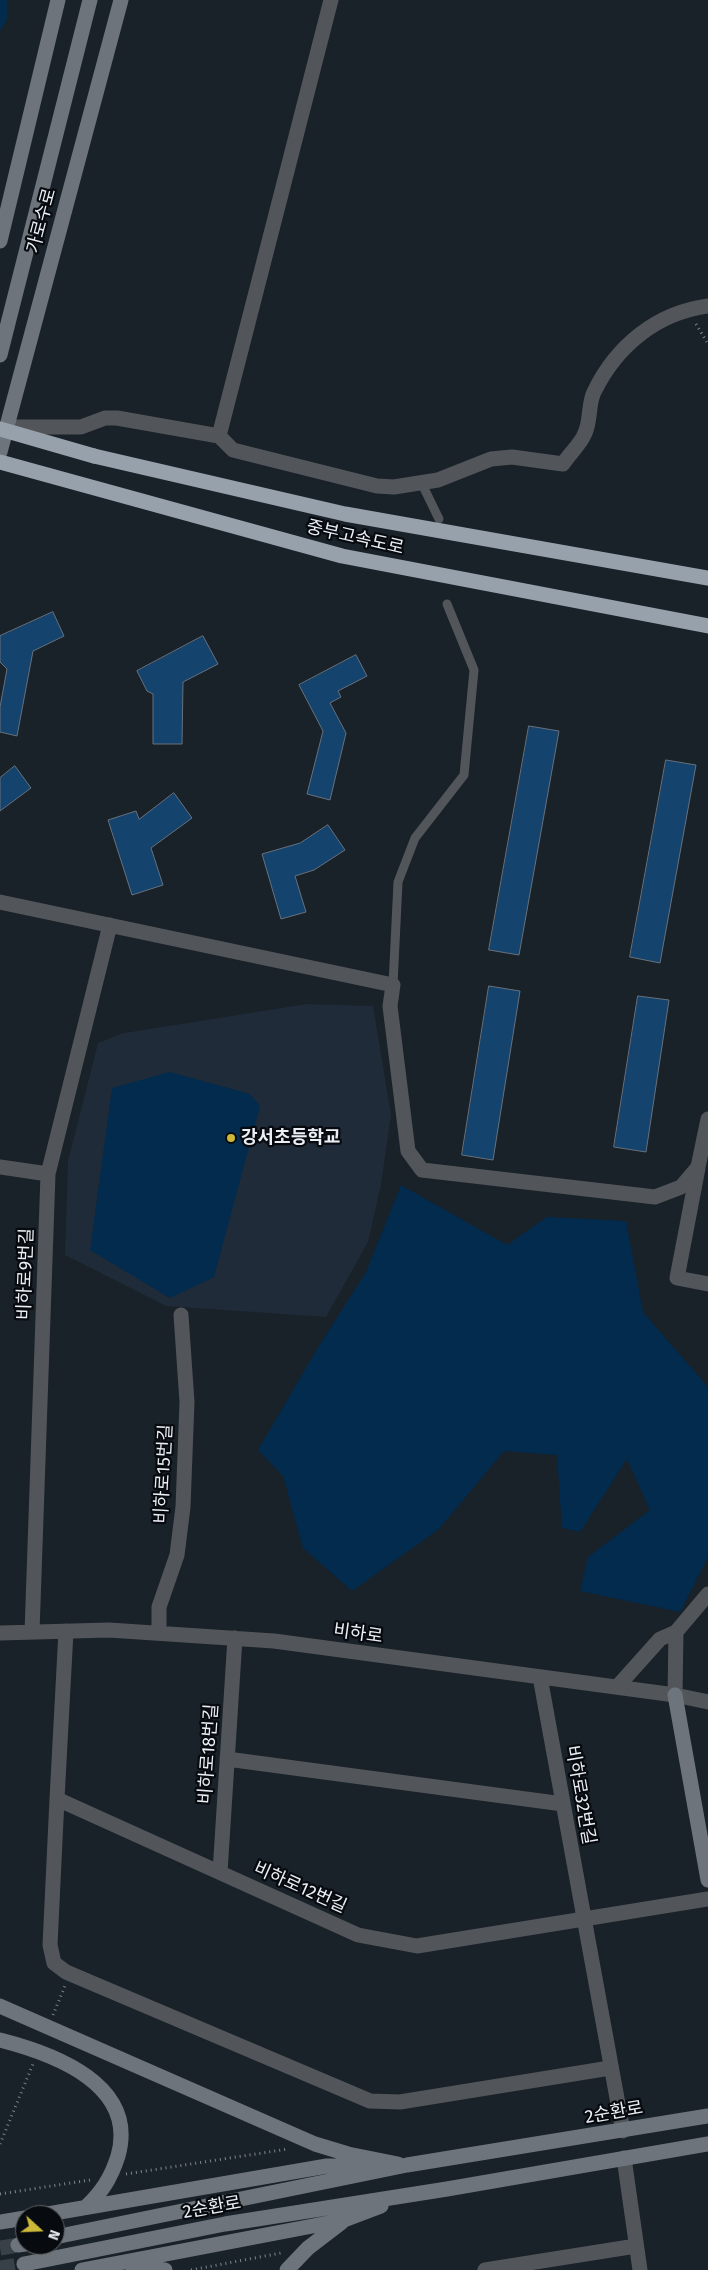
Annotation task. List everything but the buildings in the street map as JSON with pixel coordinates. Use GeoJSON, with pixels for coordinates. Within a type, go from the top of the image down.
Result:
{"type":"FeatureCollection","features":[{"type":"Feature","properties":{"kind":"highway","name":"중부고속도로"},"geometry":{"type":"LineString","coordinates":[[3,428],[94,456],[345,514],[708,578]]}},
{"type":"Feature","properties":{"kind":"highway","name":"중부고속도로"},"geometry":{"type":"LineString","coordinates":[[0,462],[342,556],[708,626]]}},
{"type":"Feature","properties":{"kind":"main road","name":"가로수로"},"geometry":{"type":"LineString","coordinates":[[0,241],[58,0]]}},
{"type":"Feature","properties":{"kind":"main road","name":"가로수로"},"geometry":{"type":"LineString","coordinates":[[0,355],[90,0]]}},
{"type":"Feature","properties":{"kind":"main road","name":"가로수로"},"geometry":{"type":"LineString","coordinates":[[0,452],[3,428],[121,0]]}},
{"type":"Feature","properties":{"kind":"main road"},"geometry":{"type":"LineString","coordinates":[[676,1695],[708,1880]]}},
{"type":"Feature","properties":{"kind":"main road"},"geometry":{"type":"LineString","coordinates":[[0,2006],[318,2144],[348,2154],[407,2165]]}},
{"type":"Feature","properties":{"kind":"main road"},"geometry":{"type":"LineString","coordinates":[[0,2040],[32,2049],[89,2077],[108,2096],[117,2111],[121,2131],[119,2152],[111,2177],[100,2194],[86,2207]]}},
{"type":"Feature","properties":{"kind":"main road","name":"2순환로"},"geometry":{"type":"LineString","coordinates":[[65,2235],[407,2165],[708,2116]]}},
{"type":"Feature","properties":{"kind":"main road","name":"2순환로"},"geometry":{"type":"LineString","coordinates":[[24,2264],[225,2224],[708,2144]]}},
{"type":"Feature","properties":{"kind":"main road","name":"2순환로"},"geometry":{"type":"LineString","coordinates":[[65,2211],[327,2166],[407,2165]]}},
{"type":"Feature","properties":{"kind":"main road","name":"2순환로"},"geometry":{"type":"LineString","coordinates":[[86,2269],[344,2220],[408,2195]]}},
{"type":"Feature","properties":{"kind":"main road"},"geometry":{"type":"LineString","coordinates":[[0,2222],[15,2220]]}},
{"type":"Feature","properties":{"kind":"main road"},"geometry":{"type":"LineString","coordinates":[[287,2270],[301,2255],[344,2220]]}},
{"type":"Feature","properties":{"kind":"main road"},"geometry":{"type":"LineString","coordinates":[[86,2269],[138,2266],[165,2270]]}},
{"type":"Feature","properties":{"kind":"street"},"geometry":{"type":"LineString","coordinates":[[219,436],[331,0]]}},
{"type":"Feature","properties":{"kind":"street"},"geometry":{"type":"LineString","coordinates":[[3,428],[81,427],[105,418],[117,418],[219,436],[233,450],[367,484],[394,487],[438,480],[491,459],[512,457],[562,464],[585,433],[593,394],[611,363],[635,336],[664,318],[687,309],[708,306]]}},
{"type":"Feature","properties":{"kind":"street"},"geometry":{"type":"LineString","coordinates":[[0,902],[393,985],[390,1006],[408,1151],[422,1170],[655,1197],[681,1187],[698,1166]]}},
{"type":"Feature","properties":{"kind":"street","name":"비하로9번길"},"geometry":{"type":"LineString","coordinates":[[32,1632],[48,1174],[110,925]]}},
{"type":"Feature","properties":{"kind":"street"},"geometry":{"type":"LineString","coordinates":[[708,1119],[677,1278],[708,1284]]}},
{"type":"Feature","properties":{"kind":"street"},"geometry":{"type":"LineString","coordinates":[[0,1167],[48,1174]]}},
{"type":"Feature","properties":{"kind":"street","name":"비하로15번길"},"geometry":{"type":"LineString","coordinates":[[159,1633],[159,1607],[177,1555],[183,1507],[187,1402],[181,1315]]}},
{"type":"Feature","properties":{"kind":"street"},"geometry":{"type":"LineString","coordinates":[[616,1688],[660,1639],[676,1632],[708,1594]]}},
{"type":"Feature","properties":{"kind":"street","name":"비하로"},"geometry":{"type":"LineString","coordinates":[[0,1633],[109,1630],[284,1642],[676,1695],[708,1702]]}},
{"type":"Feature","properties":{"kind":"street"},"geometry":{"type":"LineString","coordinates":[[66,1631],[50,1945],[54,1963],[66,1972],[370,2102],[400,2102],[610,2068]]}},
{"type":"Feature","properties":{"kind":"street"},"geometry":{"type":"LineString","coordinates":[[676,1632],[676,1695]]}},
{"type":"Feature","properties":{"kind":"street","name":"비하로18번길"},"geometry":{"type":"LineString","coordinates":[[220,1872],[235,1638]]}},
{"type":"Feature","properties":{"kind":"street","name":"비하로32번길"},"geometry":{"type":"LineString","coordinates":[[540,1677],[622,2130]]}},
{"type":"Feature","properties":{"kind":"street"},"geometry":{"type":"LineString","coordinates":[[227,1759],[563,1804]]}},
{"type":"Feature","properties":{"kind":"street","name":"비하로12번길"},"geometry":{"type":"LineString","coordinates":[[57,1799],[358,1935],[417,1946],[708,1899]]}},
{"type":"Feature","properties":{"kind":"street"},"geometry":{"type":"LineString","coordinates":[[624,2158],[640,2270]]}},
{"type":"Feature","properties":{"kind":"street"},"geometry":{"type":"LineString","coordinates":[[485,2270],[636,2246]]}},
{"type":"Feature","properties":{"kind":"lane"},"geometry":{"type":"LineString","coordinates":[[422,484],[439,520]]}},
{"type":"Feature","properties":{"kind":"lane"},"geometry":{"type":"LineString","coordinates":[[393,985],[398,882],[414,838],[464,775],[474,670],[447,604]]}},
{"type":"Feature","properties":{"kind":"path"},"geometry":{"type":"LineString","coordinates":[[687,309],[708,344]]}},
{"type":"Feature","properties":{"kind":"path"},"geometry":{"type":"LineString","coordinates":[[0,2194],[318,2144]]}},
{"type":"Feature","properties":{"kind":"path"},"geometry":{"type":"LineString","coordinates":[[191,2270],[288,2252],[301,2255]]}},
{"type":"Feature","properties":{"kind":"shaded area"},"geometry":{"type":"Polygon","coordinates":[[[0,0],[7,0],[7,19],[0,31],[0,0]]]}},
{"type":"Feature","properties":{"kind":"shaded area","name":"강서초등학교"},"geometry":{"type":"Polygon","coordinates":[[[307,1004],[373,1006],[391,1115],[381,1185],[368,1242],[326,1317],[166,1306],[65,1255],[68,1161],[98,1043],[124,1033],[307,1004]]]}},
{"type":"Feature","properties":{"kind":"shaded area"},"geometry":{"type":"Polygon","coordinates":[[[170,1072],[250,1094],[260,1106],[214,1277],[170,1298],[90,1250],[112,1088],[170,1072]]]}},
{"type":"Feature","properties":{"kind":"shaded area"},"geometry":{"type":"Polygon","coordinates":[[[401,1185],[507,1245],[547,1217],[626,1221],[643,1312],[708,1387],[708,1557],[680,1612],[580,1591],[588,1557],[650,1510],[627,1459],[580,1532],[562,1528],[557,1455],[504,1451],[439,1529],[352,1591],[303,1548],[283,1476],[258,1450],[317,1349],[366,1272],[401,1185]]]}},
{"type":"Feature","properties":{"kind":"tunnel"},"geometry":{"type":"LineString","coordinates":[[0,2248],[15,2246]]}},
{"type":"Feature","properties":{"kind":"tunnel"},"geometry":{"type":"LineString","coordinates":[[0,2268],[24,2264]]}},
{"type":"Feature","properties":{"kind":"place","name":"강서초등학교"},"geometry":{"type":"Point","coordinates":[231,1138]}}]}
